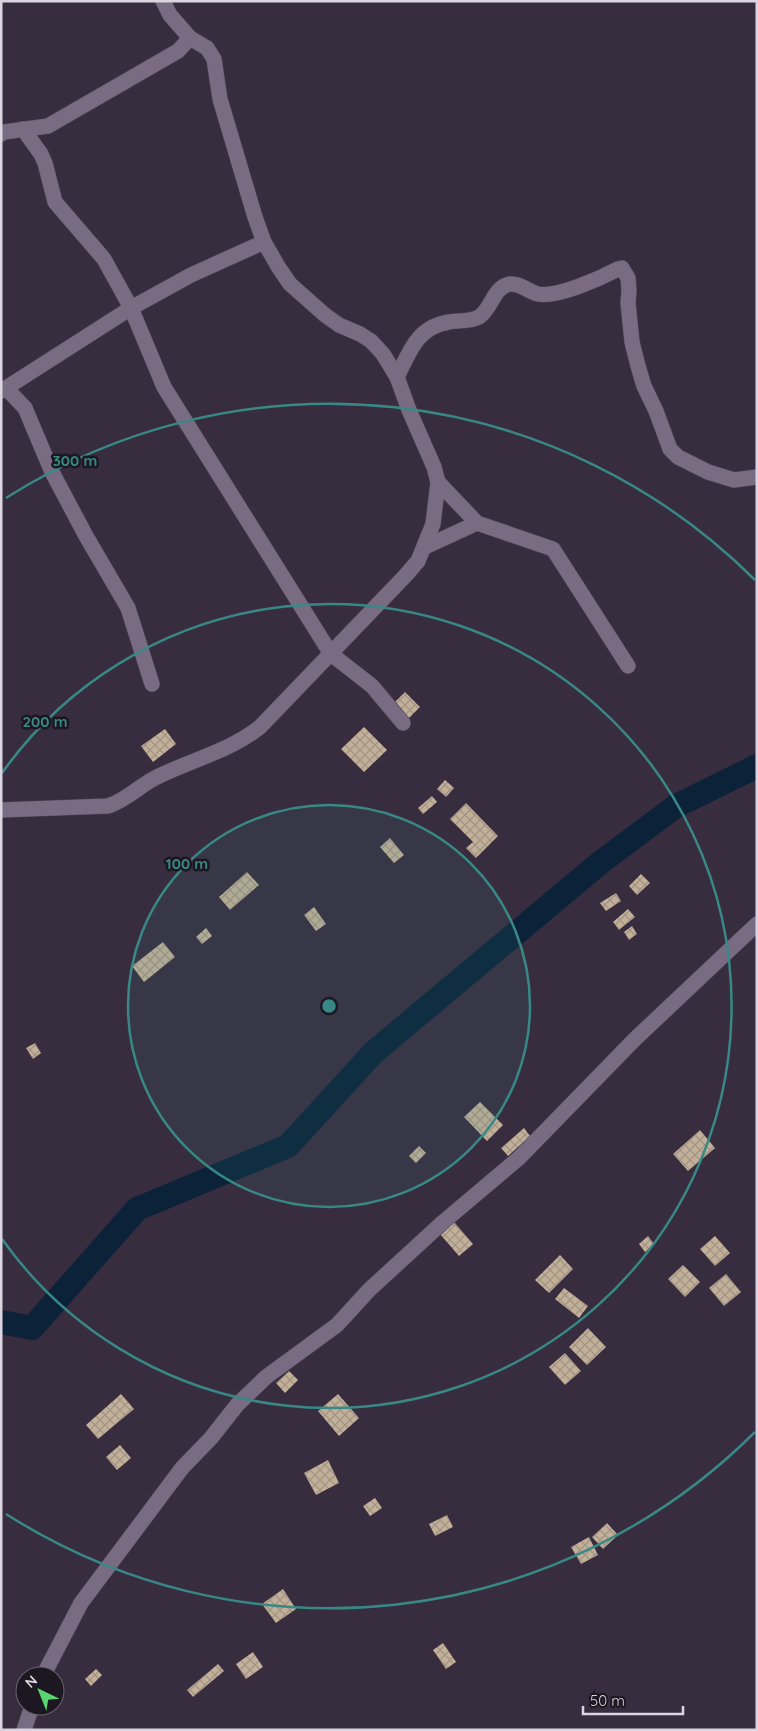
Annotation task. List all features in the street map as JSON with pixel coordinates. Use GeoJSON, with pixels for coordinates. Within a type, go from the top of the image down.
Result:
{"type":"FeatureCollection","features":[{"type":"Feature","properties":{"kind":"street"},"geometry":{"type":"LineString","coordinates":[[1,810],[94,807],[118,803],[156,777],[207,757],[245,739],[260,727],[406,576],[418,561],[433,524],[438,482],[434,467],[397,378],[383,354],[371,341],[339,325],[325,315],[290,284],[279,268],[264,242],[255,217],[220,99],[214,59],[207,48],[190,38],[170,15],[163,1]]}},
{"type":"Feature","properties":{"kind":"street"},"geometry":{"type":"LineString","coordinates":[[1,134],[48,126],[178,51],[190,38]]}},
{"type":"Feature","properties":{"kind":"street"},"geometry":{"type":"LineString","coordinates":[[23,129],[45,163],[55,202],[104,259],[131,308],[164,386],[331,654],[372,686],[403,723]]}},
{"type":"Feature","properties":{"kind":"street"},"geometry":{"type":"LineString","coordinates":[[152,684],[128,608],[86,536],[52,472],[25,408],[4,390],[131,308],[191,275],[264,242]]}},
{"type":"Feature","properties":{"kind":"street"},"geometry":{"type":"LineString","coordinates":[[397,378],[413,344],[425,331],[440,323],[466,321],[478,317],[505,285],[513,284],[539,294],[553,294],[592,281],[622,268],[628,278],[628,303],[632,342],[638,366],[644,386],[656,411],[670,449],[684,461],[708,472],[734,480],[757,477]]}},
{"type":"Feature","properties":{"kind":"street"},"geometry":{"type":"LineString","coordinates":[[438,482],[478,523],[553,549],[628,666]]}},
{"type":"Feature","properties":{"kind":"street"},"geometry":{"type":"LineString","coordinates":[[425,547],[478,523]]}},
{"type":"Feature","properties":{"kind":"street"},"geometry":{"type":"LineString","coordinates":[[48,1666],[81,1603],[182,1468],[211,1438],[237,1405],[266,1377],[338,1325],[369,1290],[442,1223],[519,1158],[635,1039],[757,924]]}},
{"type":"Feature","properties":{"kind":"street"},"geometry":{"type":"LineString","coordinates":[[24,1730],[29,1716]]}},
{"type":"Feature","properties":{"kind":"building"},"geometry":{"type":"Polygon","coordinates":[[[405,692],[420,707],[407,720],[392,705],[405,692]]]}},
{"type":"Feature","properties":{"kind":"building"},"geometry":{"type":"Polygon","coordinates":[[[364,727],[387,750],[364,772],[341,749],[364,727]]]}},
{"type":"Feature","properties":{"kind":"building"},"geometry":{"type":"Polygon","coordinates":[[[165,729],[176,744],[153,762],[141,746],[165,729]]]}},
{"type":"Feature","properties":{"kind":"building"},"geometry":{"type":"Polygon","coordinates":[[[445,780],[454,788],[446,797],[437,789],[445,780]]]}},
{"type":"Feature","properties":{"kind":"building"},"geometry":{"type":"Polygon","coordinates":[[[432,796],[437,802],[423,814],[418,808],[432,796]]]}},
{"type":"Feature","properties":{"kind":"building"},"geometry":{"type":"Polygon","coordinates":[[[466,803],[498,836],[476,858],[466,848],[473,842],[450,819],[466,803]]]}},
{"type":"Feature","properties":{"kind":"building"},"geometry":{"type":"Polygon","coordinates":[[[390,838],[404,855],[394,863],[380,847],[390,838]]]}},
{"type":"Feature","properties":{"kind":"building"},"geometry":{"type":"Polygon","coordinates":[[[247,872],[259,885],[230,910],[219,897],[247,872]]]}},
{"type":"Feature","properties":{"kind":"building"},"geometry":{"type":"Polygon","coordinates":[[[641,874],[650,883],[637,895],[629,886],[641,874]]]}},
{"type":"Feature","properties":{"kind":"building"},"geometry":{"type":"Polygon","coordinates":[[[616,893],[621,901],[606,911],[600,903],[616,893]]]}},
{"type":"Feature","properties":{"kind":"building"},"geometry":{"type":"Polygon","coordinates":[[[314,907],[326,924],[316,931],[304,915],[314,907]]]}},
{"type":"Feature","properties":{"kind":"building"},"geometry":{"type":"Polygon","coordinates":[[[628,909],[635,917],[619,930],[613,922],[628,909]]]}},
{"type":"Feature","properties":{"kind":"building"},"geometry":{"type":"Polygon","coordinates":[[[632,926],[637,934],[629,940],[624,932],[632,926]]]}},
{"type":"Feature","properties":{"kind":"building"},"geometry":{"type":"Polygon","coordinates":[[[206,928],[212,936],[202,944],[196,937],[206,928]]]}},
{"type":"Feature","properties":{"kind":"building"},"geometry":{"type":"Polygon","coordinates":[[[163,942],[175,957],[144,982],[132,966],[163,942]]]}},
{"type":"Feature","properties":{"kind":"building"},"geometry":{"type":"Polygon","coordinates":[[[35,1043],[41,1053],[33,1059],[26,1048],[35,1043]]]}},
{"type":"Feature","properties":{"kind":"building"},"geometry":{"type":"Polygon","coordinates":[[[480,1102],[503,1125],[487,1141],[464,1117],[480,1102]]]}},
{"type":"Feature","properties":{"kind":"building"},"geometry":{"type":"Polygon","coordinates":[[[524,1128],[530,1136],[508,1156],[501,1148],[524,1128]]]}},
{"type":"Feature","properties":{"kind":"building"},"geometry":{"type":"Polygon","coordinates":[[[700,1130],[715,1148],[688,1171],[673,1154],[700,1130]]]}},
{"type":"Feature","properties":{"kind":"building"},"geometry":{"type":"Polygon","coordinates":[[[419,1146],[426,1153],[416,1163],[409,1156],[419,1146]]]}},
{"type":"Feature","properties":{"kind":"building"},"geometry":{"type":"Polygon","coordinates":[[[454,1222],[473,1244],[459,1256],[440,1234],[454,1222]]]}},
{"type":"Feature","properties":{"kind":"building"},"geometry":{"type":"Polygon","coordinates":[[[648,1236],[654,1244],[645,1252],[639,1244],[648,1236]]]}},
{"type":"Feature","properties":{"kind":"building"},"geometry":{"type":"Polygon","coordinates":[[[715,1236],[730,1253],[715,1266],[700,1249],[715,1236]]]}},
{"type":"Feature","properties":{"kind":"building"},"geometry":{"type":"Polygon","coordinates":[[[560,1255],[573,1269],[549,1293],[535,1280],[560,1255]]]}},
{"type":"Feature","properties":{"kind":"building"},"geometry":{"type":"Polygon","coordinates":[[[683,1265],[700,1282],[685,1297],[668,1279],[683,1265]]]}},
{"type":"Feature","properties":{"kind":"building"},"geometry":{"type":"Polygon","coordinates":[[[726,1274],[741,1292],[724,1306],[709,1288],[726,1274]]]}},
{"type":"Feature","properties":{"kind":"building"},"geometry":{"type":"Polygon","coordinates":[[[564,1288],[588,1306],[579,1318],[555,1299],[564,1288]]]}},
{"type":"Feature","properties":{"kind":"building"},"geometry":{"type":"Polygon","coordinates":[[[588,1328],[606,1347],[587,1365],[569,1347],[588,1328]]]}},
{"type":"Feature","properties":{"kind":"building"},"geometry":{"type":"Polygon","coordinates":[[[565,1353],[581,1371],[565,1385],[549,1367],[565,1353]]]}},
{"type":"Feature","properties":{"kind":"building"},"geometry":{"type":"Polygon","coordinates":[[[289,1371],[298,1380],[285,1393],[276,1383],[289,1371]]]}},
{"type":"Feature","properties":{"kind":"building"},"geometry":{"type":"Polygon","coordinates":[[[121,1394],[134,1409],[98,1439],[86,1425],[121,1394]]]}},
{"type":"Feature","properties":{"kind":"building"},"geometry":{"type":"Polygon","coordinates":[[[338,1394],[359,1418],[339,1436],[318,1411],[338,1394]]]}},
{"type":"Feature","properties":{"kind":"building"},"geometry":{"type":"Polygon","coordinates":[[[120,1445],[131,1458],[117,1470],[106,1457],[120,1445]]]}},
{"type":"Feature","properties":{"kind":"building"},"geometry":{"type":"Polygon","coordinates":[[[328,1460],[339,1483],[316,1495],[304,1473],[328,1460]]]}},
{"type":"Feature","properties":{"kind":"building"},"geometry":{"type":"Polygon","coordinates":[[[375,1498],[382,1508],[370,1516],[363,1506],[375,1498]]]}},
{"type":"Feature","properties":{"kind":"building"},"geometry":{"type":"Polygon","coordinates":[[[447,1515],[453,1527],[435,1536],[429,1524],[447,1515]]]}},
{"type":"Feature","properties":{"kind":"building"},"geometry":{"type":"Polygon","coordinates":[[[607,1523],[618,1535],[603,1549],[592,1537],[607,1523]]]}},
{"type":"Feature","properties":{"kind":"building"},"geometry":{"type":"Polygon","coordinates":[[[589,1537],[598,1555],[581,1564],[571,1547],[589,1537]]]}},
{"type":"Feature","properties":{"kind":"building"},"geometry":{"type":"Polygon","coordinates":[[[283,1589],[296,1609],[276,1623],[262,1604],[283,1589]]]}},
{"type":"Feature","properties":{"kind":"building"},"geometry":{"type":"Polygon","coordinates":[[[443,1643],[456,1662],[446,1669],[433,1650],[443,1643]]]}},
{"type":"Feature","properties":{"kind":"building"},"geometry":{"type":"Polygon","coordinates":[[[253,1652],[263,1667],[246,1679],[236,1664],[253,1652]]]}},
{"type":"Feature","properties":{"kind":"building"},"geometry":{"type":"Polygon","coordinates":[[[218,1664],[224,1671],[193,1697],[187,1690],[218,1664]]]}},
{"type":"Feature","properties":{"kind":"building"},"geometry":{"type":"Polygon","coordinates":[[[96,1669],[102,1675],[91,1686],[85,1679],[96,1669]]]}},
{"type":"Feature","properties":{"kind":"waterway"},"geometry":{"type":"LineString","coordinates":[[1,1322],[32,1328],[137,1209],[288,1146],[374,1052],[601,862],[676,806],[757,766]]}}]}
